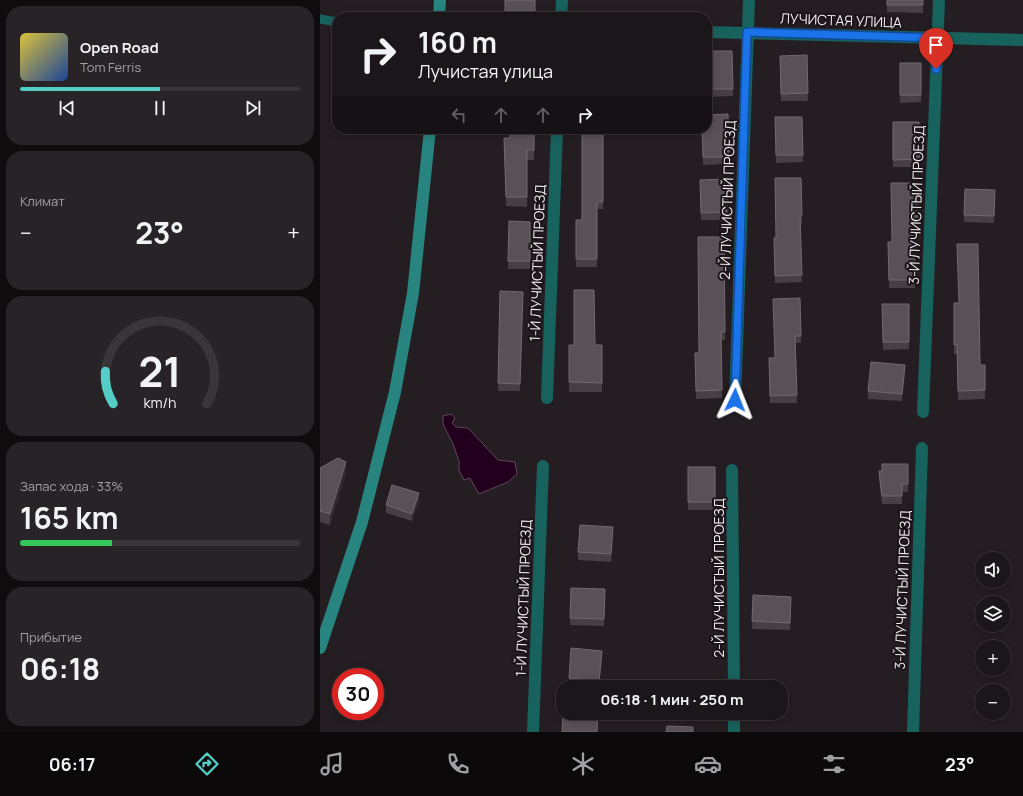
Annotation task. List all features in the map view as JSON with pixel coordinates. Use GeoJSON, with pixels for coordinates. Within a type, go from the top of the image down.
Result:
{"type":"FeatureCollection","features":[{"type":"Feature","properties":{"kind":"street"},"geometry":{"type":"LineString","coordinates":[[439,12],[440,0]]}},
{"type":"Feature","properties":{"kind":"street"},"geometry":{"type":"LineString","coordinates":[[561,12],[562,0]]}},
{"type":"Feature","properties":{"kind":"street","name":"2-Й ЛУЧИСТЫЙ ПРОЕЗД"},"geometry":{"type":"LineString","coordinates":[[735,400],[749,0]]}},
{"type":"Feature","properties":{"kind":"street","name":"3-Й ЛУЧИСТЫЙ ПРОЕЗД"},"geometry":{"type":"LineString","coordinates":[[923,412],[939,0]]}},
{"type":"Feature","properties":{"kind":"street","name":"ЛУЧИСТАЯ УЛИЦА"},"geometry":{"type":"LineString","coordinates":[[712,32],[1023,40]]}},
{"type":"Feature","properties":{"kind":"street"},"geometry":{"type":"LineString","coordinates":[[320,648],[362,522],[394,392],[413,293],[429,134]]}},
{"type":"Feature","properties":{"kind":"street","name":"1-Й ЛУЧИСТЫЙ ПРОЕЗД"},"geometry":{"type":"LineString","coordinates":[[547,398],[557,134]]}},
{"type":"Feature","properties":{"kind":"street","name":"3-Й ЛУЧИСТЫЙ ПРОЕЗД"},"geometry":{"type":"LineString","coordinates":[[913,732],[922,448]]}},
{"type":"Feature","properties":{"kind":"street","name":"1-Й ЛУЧИСТЫЙ ПРОЕЗД"},"geometry":{"type":"LineString","coordinates":[[533,732],[543,466]]}},
{"type":"Feature","properties":{"kind":"street","name":"2-Й ЛУЧИСТЫЙ ПРОЕЗД"},"geometry":{"type":"LineString","coordinates":[[732,470],[734,680]]}},
{"type":"Feature","properties":{"kind":"street"},"geometry":{"type":"LineString","coordinates":[[734,720],[734,732]]}},
{"type":"Feature","properties":{"kind":"lane"},"geometry":{"type":"LineString","coordinates":[[320,19],[332,21]]}},
{"type":"Feature","properties":{"kind":"shaded area"},"geometry":{"type":"Polygon","coordinates":[[[451,414],[455,418],[452,423],[456,427],[468,428],[498,460],[515,462],[517,474],[508,482],[479,494],[470,478],[464,480],[459,470],[459,461],[453,444],[443,424],[443,416],[451,414]]]}},
{"type":"Feature","properties":{"kind":"building"},"geometry":{"type":"Polygon","coordinates":[[[505,0],[535,0],[535,11],[505,11],[505,0]]]}},
{"type":"Feature","properties":{"kind":"building"},"geometry":{"type":"Polygon","coordinates":[[[887,0],[923,0],[923,5],[887,5],[887,0]]]}},
{"type":"Feature","properties":{"kind":"building"},"geometry":{"type":"Polygon","coordinates":[[[712,51],[732,51],[733,89],[712,89],[712,51]]]}},
{"type":"Feature","properties":{"kind":"building"},"geometry":{"type":"Polygon","coordinates":[[[807,55],[808,93],[781,94],[780,56],[807,55]]]}},
{"type":"Feature","properties":{"kind":"building"},"geometry":{"type":"Polygon","coordinates":[[[900,63],[921,63],[921,95],[900,95],[900,63]]]}},
{"type":"Feature","properties":{"kind":"building"},"geometry":{"type":"Polygon","coordinates":[[[728,114],[729,152],[726,152],[726,157],[703,157],[702,134],[712,134],[712,115],[728,114]]]}},
{"type":"Feature","properties":{"kind":"building"},"geometry":{"type":"Polygon","coordinates":[[[775,117],[802,117],[803,155],[776,155],[775,117]]]}},
{"type":"Feature","properties":{"kind":"building"},"geometry":{"type":"Polygon","coordinates":[[[893,122],[919,122],[920,159],[893,160],[893,122]]]}},
{"type":"Feature","properties":{"kind":"building"},"geometry":{"type":"Polygon","coordinates":[[[510,134],[534,134],[534,150],[527,150],[527,197],[506,197],[504,138],[510,138],[510,134]]]}},
{"type":"Feature","properties":{"kind":"building"},"geometry":{"type":"Polygon","coordinates":[[[582,134],[603,134],[603,202],[597,202],[597,259],[576,259],[576,220],[582,220],[582,134]]]}},
{"type":"Feature","properties":{"kind":"building"},"geometry":{"type":"Polygon","coordinates":[[[775,178],[801,178],[802,215],[800,216],[802,275],[775,276],[775,178]]]}},
{"type":"Feature","properties":{"kind":"building"},"geometry":{"type":"Polygon","coordinates":[[[727,179],[727,212],[701,213],[700,180],[727,179]]]}},
{"type":"Feature","properties":{"kind":"building"},"geometry":{"type":"Polygon","coordinates":[[[891,183],[918,183],[918,221],[914,221],[915,280],[889,280],[888,242],[892,242],[891,183]]]}},
{"type":"Feature","properties":{"kind":"building"},"geometry":{"type":"Polygon","coordinates":[[[965,189],[995,190],[994,216],[964,215],[965,189]]]}},
{"type":"Feature","properties":{"kind":"building"},"geometry":{"type":"Polygon","coordinates":[[[509,221],[530,222],[530,261],[508,261],[509,221]]]}},
{"type":"Feature","properties":{"kind":"building"},"geometry":{"type":"Polygon","coordinates":[[[698,237],[724,237],[725,332],[721,332],[722,390],[696,391],[695,353],[699,353],[698,237]]]}},
{"type":"Feature","properties":{"kind":"building"},"geometry":{"type":"Polygon","coordinates":[[[957,244],[978,244],[980,365],[985,365],[985,390],[958,391],[957,344],[954,345],[954,303],[959,303],[957,244]]]}},
{"type":"Feature","properties":{"kind":"building"},"geometry":{"type":"Polygon","coordinates":[[[574,290],[594,290],[595,345],[602,345],[602,383],[569,382],[569,345],[574,345],[574,290]]]}},
{"type":"Feature","properties":{"kind":"building"},"geometry":{"type":"Polygon","coordinates":[[[500,291],[523,292],[520,384],[498,383],[500,291]]]}},
{"type":"Feature","properties":{"kind":"building"},"geometry":{"type":"Polygon","coordinates":[[[800,298],[801,336],[795,336],[797,395],[770,396],[769,358],[775,358],[773,299],[800,298]]]}},
{"type":"Feature","properties":{"kind":"building"},"geometry":{"type":"Polygon","coordinates":[[[882,304],[909,304],[909,342],[883,342],[882,304]]]}},
{"type":"Feature","properties":{"kind":"building"},"geometry":{"type":"Polygon","coordinates":[[[871,362],[905,365],[902,394],[868,391],[871,362]]]}},
{"type":"Feature","properties":{"kind":"building"},"geometry":{"type":"Polygon","coordinates":[[[338,458],[346,462],[330,514],[320,511],[320,468],[338,458]]]}},
{"type":"Feature","properties":{"kind":"building"},"geometry":{"type":"Polygon","coordinates":[[[882,464],[908,464],[908,484],[902,484],[902,496],[882,496],[879,471],[882,471],[882,464]]]}},
{"type":"Feature","properties":{"kind":"building"},"geometry":{"type":"Polygon","coordinates":[[[688,467],[715,467],[715,502],[688,502],[688,467]]]}},
{"type":"Feature","properties":{"kind":"building"},"geometry":{"type":"Polygon","coordinates":[[[392,485],[419,493],[412,514],[386,505],[392,485]]]}},
{"type":"Feature","properties":{"kind":"building"},"geometry":{"type":"Polygon","coordinates":[[[580,525],[613,527],[611,554],[578,552],[580,525]]]}},
{"type":"Feature","properties":{"kind":"building"},"geometry":{"type":"Polygon","coordinates":[[[571,588],[605,589],[604,619],[570,618],[571,588]]]}},
{"type":"Feature","properties":{"kind":"building"},"geometry":{"type":"Polygon","coordinates":[[[753,595],[791,597],[790,623],[752,621],[753,595]]]}},
{"type":"Feature","properties":{"kind":"building"},"geometry":{"type":"Polygon","coordinates":[[[571,648],[602,651],[599,680],[569,678],[571,648]]]}},
{"type":"Feature","properties":{"kind":"building"},"geometry":{"type":"Polygon","coordinates":[[[563,720],[598,720],[597,732],[562,732],[563,720]]]}},
{"type":"Feature","properties":{"kind":"building"},"geometry":{"type":"Polygon","coordinates":[[[667,726],[693,727],[693,732],[666,732],[667,726]]]}},
{"type":"Feature","properties":{"kind":"route"},"geometry":{"type":"LineString","coordinates":[[735,400],[747,32],[938,38],[936,69]]}}]}
